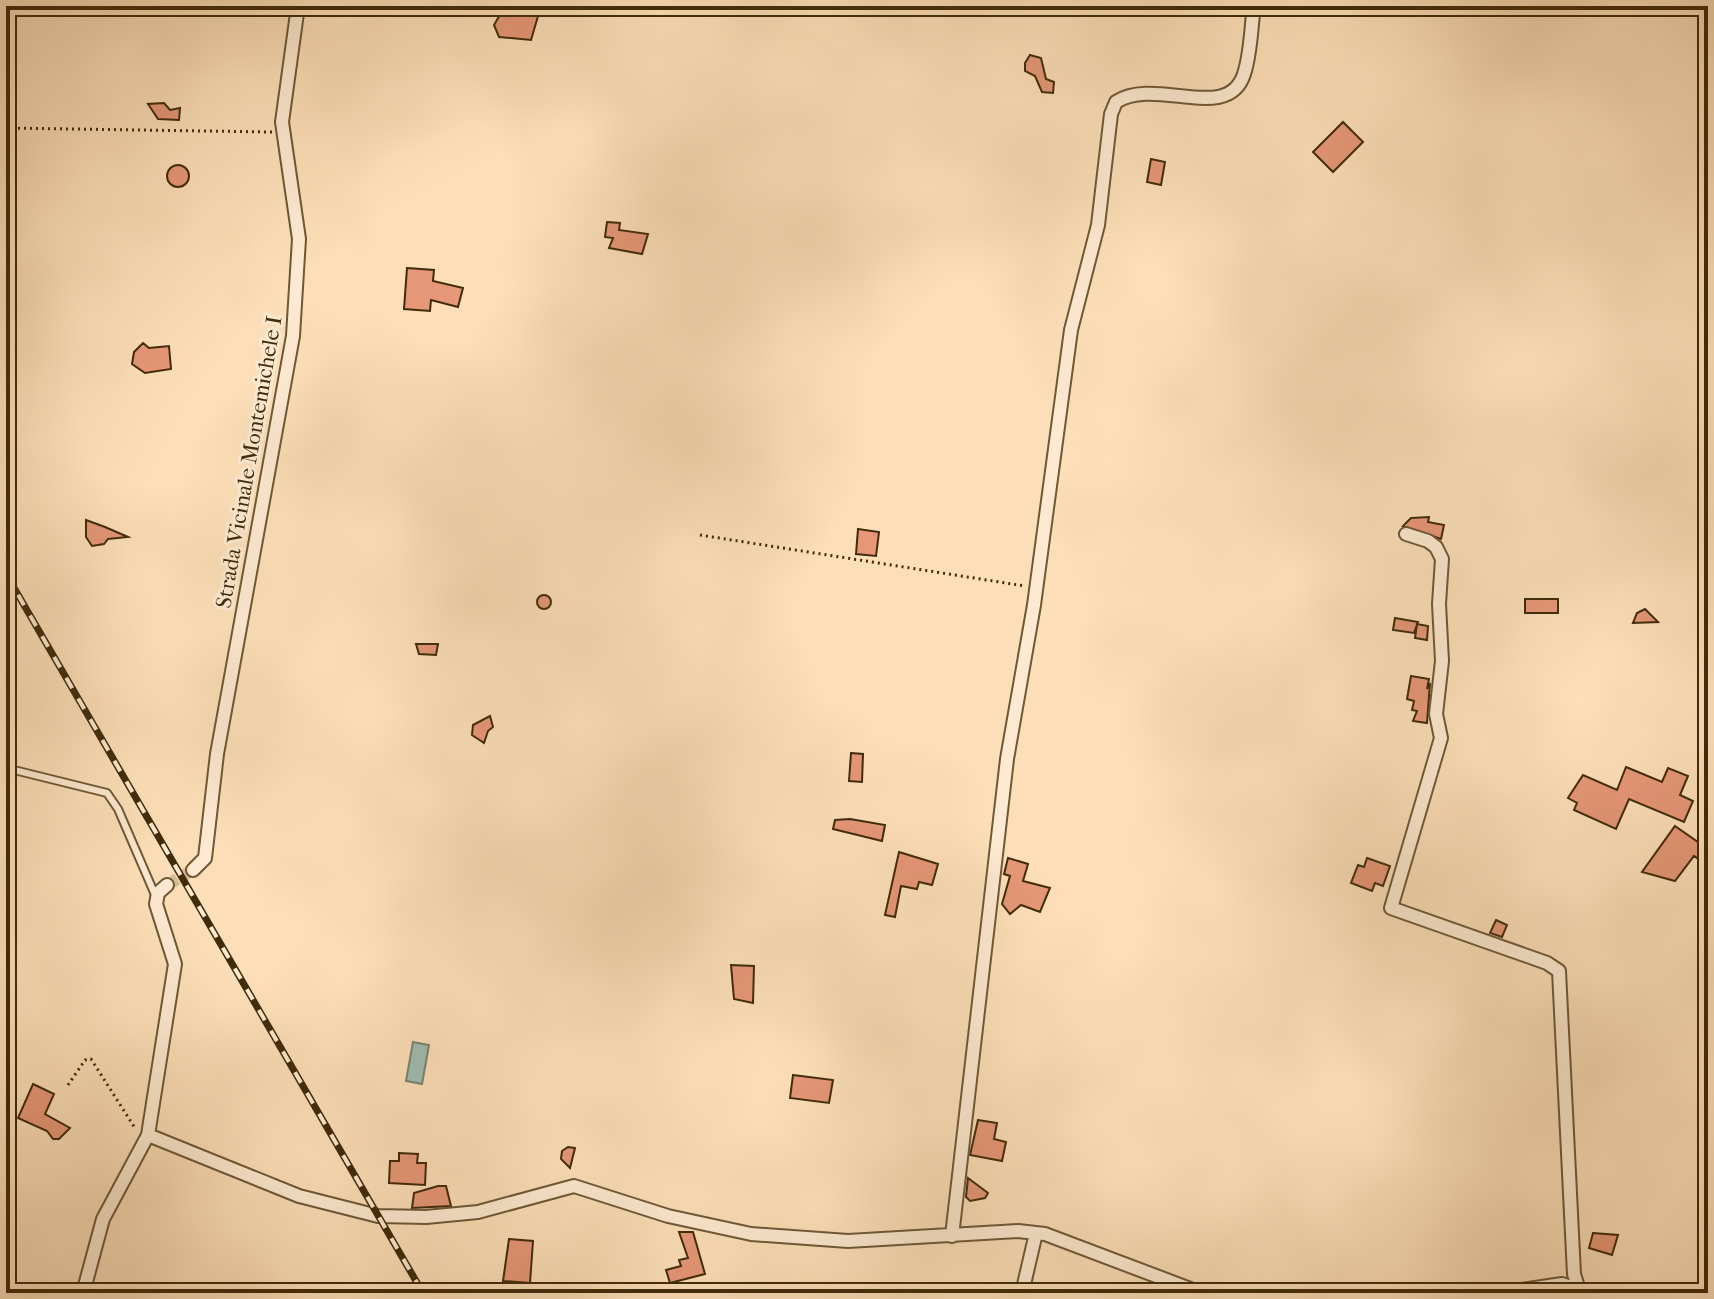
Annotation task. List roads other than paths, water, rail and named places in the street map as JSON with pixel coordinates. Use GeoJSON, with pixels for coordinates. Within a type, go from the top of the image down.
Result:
{"type":"FeatureCollection","features":[{"type":"Feature","properties":{"kind":"street","name":"Strada Vicinale Montemichele I"},"geometry":{"type":"LineString","coordinates":[[193,870],[205,858],[217,754],[293,336],[299,239],[284,132],[298,6]]}},
{"type":"Feature","properties":{"kind":"street"},"geometry":{"type":"LineString","coordinates":[[952,1236],[1007,759],[1036,588],[1071,330],[1098,225],[1111,114],[1116,102],[1141,91],[1209,99],[1224,96],[1236,88],[1244,75],[1254,6]]}},
{"type":"Feature","properties":{"kind":"street"},"geometry":{"type":"LineString","coordinates":[[1406,534],[1428,541],[1436,547],[1442,559],[1439,604],[1442,661],[1436,714],[1441,738],[1391,908],[1547,963],[1559,971],[1574,1274],[1584,1290]]}},
{"type":"Feature","properties":{"kind":"street"},"geometry":{"type":"LineString","coordinates":[[83,1293],[103,1219],[147,1137],[175,964],[156,897],[167,885]]}},
{"type":"Feature","properties":{"kind":"street"},"geometry":{"type":"LineString","coordinates":[[147,1137],[299,1196],[378,1216],[426,1217],[478,1212],[574,1186],[668,1216],[751,1234],[848,1241],[1036,1233],[1060,1238],[1201,1293]]}},
{"type":"Feature","properties":{"kind":"street"},"geometry":{"type":"LineString","coordinates":[[1022,1293],[1036,1233]]}},
{"type":"Feature","properties":{"kind":"street"},"geometry":{"type":"LineString","coordinates":[[1500,1293],[1553,1284],[1584,1290]]}},
{"type":"Feature","properties":{"kind":"lane"},"geometry":{"type":"LineString","coordinates":[[6,768],[107,793],[118,809],[156,897]]}},
{"type":"Feature","properties":{"kind":"water"},"geometry":{"type":"Polygon","coordinates":[[[413,1042],[429,1045],[422,1084],[406,1081],[413,1042]]]}},
{"type":"Feature","properties":{"kind":"tunnel"},"geometry":{"type":"LineString","coordinates":[[167,885],[193,870]]}},
{"type":"Feature","properties":{"kind":"railway"},"geometry":{"type":"LineString","coordinates":[[6,574],[423,1293]]}}]}
